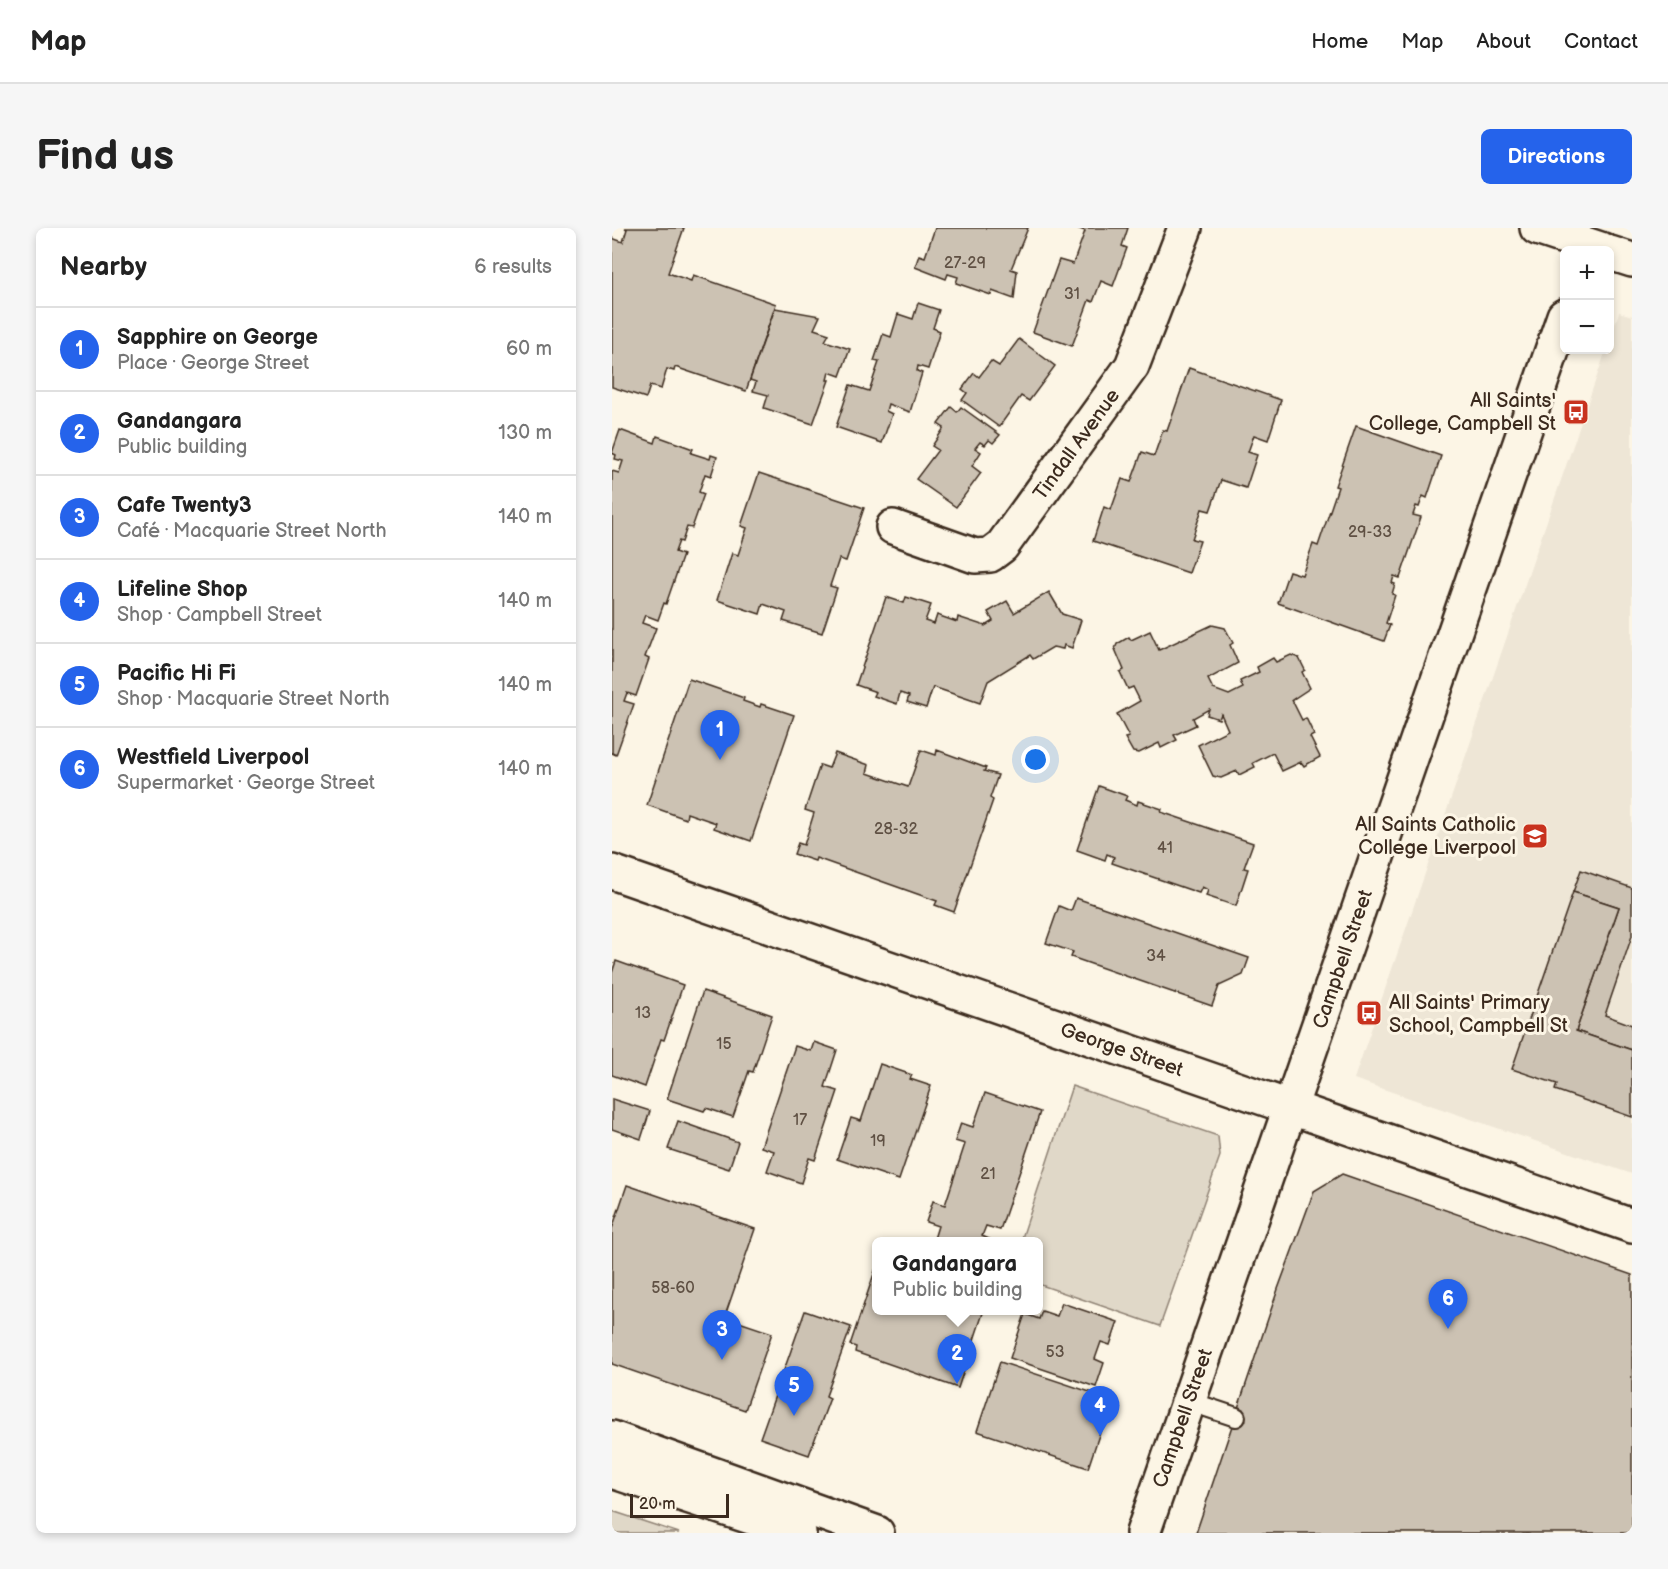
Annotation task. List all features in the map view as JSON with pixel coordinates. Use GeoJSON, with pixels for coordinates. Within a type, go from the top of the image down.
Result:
{"type":"FeatureCollection","features":[{"type":"Feature","properties":{"kind":"street","name":"Tindall Avenue"},"geometry":{"type":"LineString","coordinates":[[893,527],[975,556],[990,555],[1002,546],[1132,366],[1185,228]]}},
{"type":"Feature","properties":{"kind":"street"},"geometry":{"type":"LineString","coordinates":[[1537,228],[1597,245],[1632,260]]}},
{"type":"Feature","properties":{"kind":"street","name":"Campbell Street"},"geometry":{"type":"LineString","coordinates":[[1143,1533],[1560,328]]}},
{"type":"Feature","properties":{"kind":"street","name":"George Street"},"geometry":{"type":"LineString","coordinates":[[612,872],[1632,1226]]}},
{"type":"Feature","properties":{"kind":"street"},"geometry":{"type":"LineString","coordinates":[[612,1438],[877,1533]]}},
{"type":"Feature","properties":{"kind":"street"},"geometry":{"type":"LineString","coordinates":[[612,1471],[799,1533]]}},
{"type":"Feature","properties":{"kind":"lane"},"geometry":{"type":"LineString","coordinates":[[1188,1401],[1236,1417]]}},
{"type":"Feature","properties":{"kind":"shaded area","name":"All Saints Catholic College Liverpool"},"geometry":{"type":"Polygon","coordinates":[[[1619,312],[1632,316],[1632,1174],[1354,1079],[1605,354],[1614,354],[1614,327],[1619,312]]]}},
{"type":"Feature","properties":{"kind":"shaded area"},"geometry":{"type":"Polygon","coordinates":[[[1072,1086],[1218,1136],[1220,1156],[1160,1326],[1043,1286],[1043,1237],[1022,1237],[1072,1086]]]}},
{"type":"Feature","properties":{"kind":"shaded area"},"geometry":{"type":"Polygon","coordinates":[[[612,1511],[679,1533],[612,1533],[612,1511]]]}},
{"type":"Feature","properties":{"kind":"building"},"geometry":{"type":"Polygon","coordinates":[[[625,228],[684,228],[668,273],[691,281],[693,275],[776,304],[746,391],[675,367],[674,371],[667,369],[661,389],[650,386],[646,398],[612,387],[612,238],[623,242],[627,229],[625,228]]]}},
{"type":"Feature","properties":{"kind":"building"},"geometry":{"type":"Polygon","coordinates":[[[935,228],[1028,228],[1011,269],[1017,271],[1014,299],[992,291],[991,295],[956,283],[958,277],[948,274],[946,279],[915,267],[919,255],[925,257],[935,228]]]}},
{"type":"Feature","properties":{"kind":"building"},"geometry":{"type":"Polygon","coordinates":[[[1077,228],[1128,228],[1122,246],[1127,248],[1113,286],[1101,281],[1093,302],[1089,300],[1072,346],[1033,332],[1059,260],[1073,264],[1085,231],[1077,228]]]}},
{"type":"Feature","properties":{"kind":"building"},"geometry":{"type":"Polygon","coordinates":[[[918,303],[939,310],[933,328],[940,331],[928,369],[918,366],[917,371],[922,373],[910,412],[888,404],[886,411],[892,414],[882,443],[836,427],[850,385],[869,391],[879,362],[874,361],[883,334],[891,337],[898,314],[913,319],[918,303]]]}},
{"type":"Feature","properties":{"kind":"building"},"geometry":{"type":"Polygon","coordinates":[[[775,308],[820,316],[814,329],[829,334],[825,341],[850,349],[840,376],[829,372],[827,380],[829,380],[813,424],[764,408],[768,395],[753,391],[756,382],[750,380],[775,308]]]}},
{"type":"Feature","properties":{"kind":"building"},"geometry":{"type":"Polygon","coordinates":[[[1019,339],[1055,366],[1029,401],[1021,396],[999,427],[962,400],[967,393],[962,389],[974,373],[979,377],[991,361],[999,366],[1019,339]]]}},
{"type":"Feature","properties":{"kind":"building"},"geometry":{"type":"Polygon","coordinates":[[[1189,368],[1281,400],[1268,440],[1254,435],[1248,452],[1257,455],[1246,488],[1221,480],[1210,511],[1202,509],[1192,539],[1200,541],[1189,573],[1093,541],[1104,507],[1111,510],[1122,479],[1131,482],[1142,452],[1154,456],[1163,430],[1167,431],[1189,368]]]}},
{"type":"Feature","properties":{"kind":"building"},"geometry":{"type":"Polygon","coordinates":[[[951,407],[957,412],[961,407],[1000,435],[993,443],[989,440],[985,445],[980,442],[975,448],[981,452],[972,466],[981,473],[956,507],[916,479],[938,450],[932,446],[944,428],[938,424],[951,407]]]}},
{"type":"Feature","properties":{"kind":"building"},"geometry":{"type":"Polygon","coordinates":[[[1356,426],[1441,456],[1427,498],[1423,496],[1419,507],[1416,506],[1413,515],[1421,517],[1400,578],[1394,576],[1392,583],[1395,584],[1392,594],[1395,595],[1386,623],[1390,625],[1384,641],[1278,603],[1289,571],[1302,575],[1313,544],[1318,546],[1338,487],[1335,486],[1356,426]]]}},
{"type":"Feature","properties":{"kind":"building"},"geometry":{"type":"Polygon","coordinates":[[[620,430],[655,443],[657,436],[693,449],[691,453],[710,459],[711,455],[717,457],[711,476],[705,474],[699,492],[704,494],[692,528],[687,527],[682,542],[679,541],[675,552],[683,555],[666,604],[664,603],[658,620],[645,615],[642,623],[656,628],[645,657],[649,659],[636,696],[627,693],[624,701],[634,704],[616,755],[612,753],[612,471],[619,473],[623,461],[615,459],[616,455],[612,453],[620,430]]]}},
{"type":"Feature","properties":{"kind":"building"},"geometry":{"type":"Polygon","coordinates":[[[759,473],[864,508],[846,561],[839,559],[830,586],[837,588],[822,633],[783,621],[786,612],[763,604],[760,614],[717,600],[732,553],[738,555],[747,528],[741,526],[759,473]]]}},
{"type":"Feature","properties":{"kind":"building"},"geometry":{"type":"Polygon","coordinates":[[[1049,592],[1062,614],[1081,620],[1072,648],[1064,645],[1063,649],[1053,647],[1033,659],[1030,655],[988,681],[980,703],[933,687],[926,708],[907,702],[909,696],[900,693],[897,704],[874,696],[876,692],[856,685],[886,597],[904,603],[906,597],[931,605],[925,621],[934,624],[937,615],[957,622],[958,617],[985,626],[993,621],[988,612],[1007,601],[1014,613],[1049,592]]]}},
{"type":"Feature","properties":{"kind":"building"},"geometry":{"type":"Polygon","coordinates":[[[1212,625],[1225,628],[1233,643],[1230,645],[1238,663],[1208,679],[1213,689],[1229,695],[1243,688],[1240,681],[1259,672],[1257,667],[1273,658],[1276,662],[1291,655],[1299,658],[1305,670],[1302,672],[1310,688],[1292,700],[1302,720],[1306,718],[1314,735],[1310,737],[1320,757],[1304,766],[1301,762],[1282,771],[1273,753],[1253,763],[1255,767],[1239,775],[1237,771],[1221,778],[1213,776],[1198,745],[1228,730],[1221,714],[1219,719],[1207,715],[1209,709],[1193,718],[1196,725],[1174,735],[1177,740],[1161,748],[1159,743],[1139,753],[1133,752],[1125,738],[1129,737],[1117,714],[1140,701],[1133,687],[1128,689],[1120,672],[1124,670],[1115,649],[1117,644],[1129,637],[1131,640],[1150,631],[1159,650],[1212,625]]]}},
{"type":"Feature","properties":{"kind":"building"},"geometry":{"type":"Polygon","coordinates":[[[689,679],[744,698],[743,701],[760,707],[761,704],[794,715],[751,841],[714,828],[716,823],[687,813],[686,819],[647,805],[689,679]]]}},
{"type":"Feature","properties":{"kind":"building"},"geometry":{"type":"Polygon","coordinates":[[[921,750],[936,755],[937,750],[986,768],[984,771],[998,775],[990,798],[993,800],[954,912],[935,905],[937,901],[816,858],[815,861],[794,854],[798,843],[804,845],[814,813],[805,810],[820,765],[829,768],[835,753],[869,765],[867,773],[908,787],[921,750]]]}},
{"type":"Feature","properties":{"kind":"building"},"geometry":{"type":"Polygon","coordinates":[[[1099,786],[1127,796],[1125,800],[1137,805],[1138,801],[1162,809],[1161,812],[1253,843],[1244,868],[1248,869],[1236,906],[1206,896],[1208,890],[1202,887],[1199,893],[1112,863],[1114,857],[1107,854],[1105,860],[1077,850],[1099,786]]]}},
{"type":"Feature","properties":{"kind":"building"},"geometry":{"type":"Polygon","coordinates":[[[1581,870],[1632,888],[1632,936],[1605,1015],[1632,1025],[1632,1050],[1576,1031],[1619,907],[1573,892],[1581,870]]]}},
{"type":"Feature","properties":{"kind":"building"},"geometry":{"type":"Polygon","coordinates":[[[1573,892],[1619,907],[1576,1031],[1632,1050],[1632,1117],[1555,1090],[1557,1084],[1512,1069],[1573,892]]]}},
{"type":"Feature","properties":{"kind":"building"},"geometry":{"type":"Polygon","coordinates":[[[1076,898],[1249,958],[1243,975],[1219,986],[1212,1006],[1071,957],[1073,952],[1046,943],[1059,906],[1071,911],[1076,898]]]}},
{"type":"Feature","properties":{"kind":"building"},"geometry":{"type":"Polygon","coordinates":[[[616,961],[683,985],[645,1087],[612,1075],[612,973],[616,961]]]}},
{"type":"Feature","properties":{"kind":"building"},"geometry":{"type":"Polygon","coordinates":[[[703,991],[772,1015],[753,1072],[749,1071],[733,1117],[706,1108],[704,1111],[667,1099],[703,991]]]}},
{"type":"Feature","properties":{"kind":"building"},"geometry":{"type":"Polygon","coordinates":[[[814,1042],[837,1050],[825,1087],[838,1091],[815,1160],[809,1158],[801,1183],[767,1171],[774,1151],[761,1147],[795,1046],[811,1051],[814,1042]]]}},
{"type":"Feature","properties":{"kind":"building"},"geometry":{"type":"Polygon","coordinates":[[[880,1064],[912,1075],[910,1079],[931,1086],[899,1180],[837,1159],[851,1118],[861,1121],[880,1064]]]}},
{"type":"Feature","properties":{"kind":"building"},"geometry":{"type":"Polygon","coordinates":[[[985,1093],[1040,1112],[1000,1230],[986,1226],[982,1236],[984,1237],[935,1237],[938,1226],[926,1222],[933,1201],[945,1205],[965,1144],[955,1141],[961,1123],[973,1127],[985,1093]]]}},
{"type":"Feature","properties":{"kind":"building"},"geometry":{"type":"Polygon","coordinates":[[[612,1099],[650,1111],[641,1139],[612,1129],[612,1099]]]}},
{"type":"Feature","properties":{"kind":"building"},"geometry":{"type":"Polygon","coordinates":[[[678,1121],[738,1142],[729,1169],[668,1149],[678,1121]]]}},
{"type":"Feature","properties":{"kind":"building"},"geometry":{"type":"Polygon","coordinates":[[[1342,1174],[1632,1275],[1632,1533],[1196,1533],[1278,1289],[1314,1191],[1342,1174]]]}},
{"type":"Feature","properties":{"kind":"building"},"geometry":{"type":"Polygon","coordinates":[[[627,1185],[755,1229],[726,1313],[734,1316],[733,1320],[772,1333],[745,1410],[612,1364],[612,1229],[627,1185]]]}},
{"type":"Feature","properties":{"kind":"building"},"geometry":{"type":"Polygon","coordinates":[[[872,1280],[872,1315],[982,1315],[958,1388],[855,1352],[856,1347],[850,1345],[872,1280]]]}},
{"type":"Feature","properties":{"kind":"building"},"geometry":{"type":"Polygon","coordinates":[[[1062,1303],[1118,1322],[1110,1345],[1101,1342],[1095,1359],[1104,1363],[1096,1387],[1010,1358],[1025,1315],[1039,1319],[1043,1311],[1057,1316],[1062,1303]]]}},
{"type":"Feature","properties":{"kind":"building"},"geometry":{"type":"Polygon","coordinates":[[[805,1311],[851,1327],[826,1396],[830,1398],[809,1455],[760,1438],[805,1311]]]}},
{"type":"Feature","properties":{"kind":"building"},"geometry":{"type":"Polygon","coordinates":[[[1000,1362],[1111,1399],[1088,1468],[977,1431],[1000,1362]]]}},
{"type":"Feature","properties":{"kind":"place","name":"All Saints' College, Campbell St"},"geometry":{"type":"Point","coordinates":[1576,412]}},
{"type":"Feature","properties":{"kind":"place","name":"Sapphire on George"},"geometry":{"type":"Point","coordinates":[720,760]}},
{"type":"Feature","properties":{"kind":"place","name":"All Saints Catholic College Liverpool"},"geometry":{"type":"Point","coordinates":[1535,836]}},
{"type":"Feature","properties":{"kind":"place","name":"All Saints' Primary School, Campbell St"},"geometry":{"type":"Point","coordinates":[1369,1013]}},
{"type":"Feature","properties":{"kind":"place","name":"Westfield Liverpool"},"geometry":{"type":"Point","coordinates":[1448,1329]}},
{"type":"Feature","properties":{"kind":"place","name":"Cafe Twenty3"},"geometry":{"type":"Point","coordinates":[722,1360]}},
{"type":"Feature","properties":{"kind":"place","name":"Gandangara"},"geometry":{"type":"Point","coordinates":[957,1384]}},
{"type":"Feature","properties":{"kind":"place","name":"Pacific Hi Fi"},"geometry":{"type":"Point","coordinates":[794,1416]}},
{"type":"Feature","properties":{"kind":"place","name":"Lifeline Shop"},"geometry":{"type":"Point","coordinates":[1100,1436]}}]}
